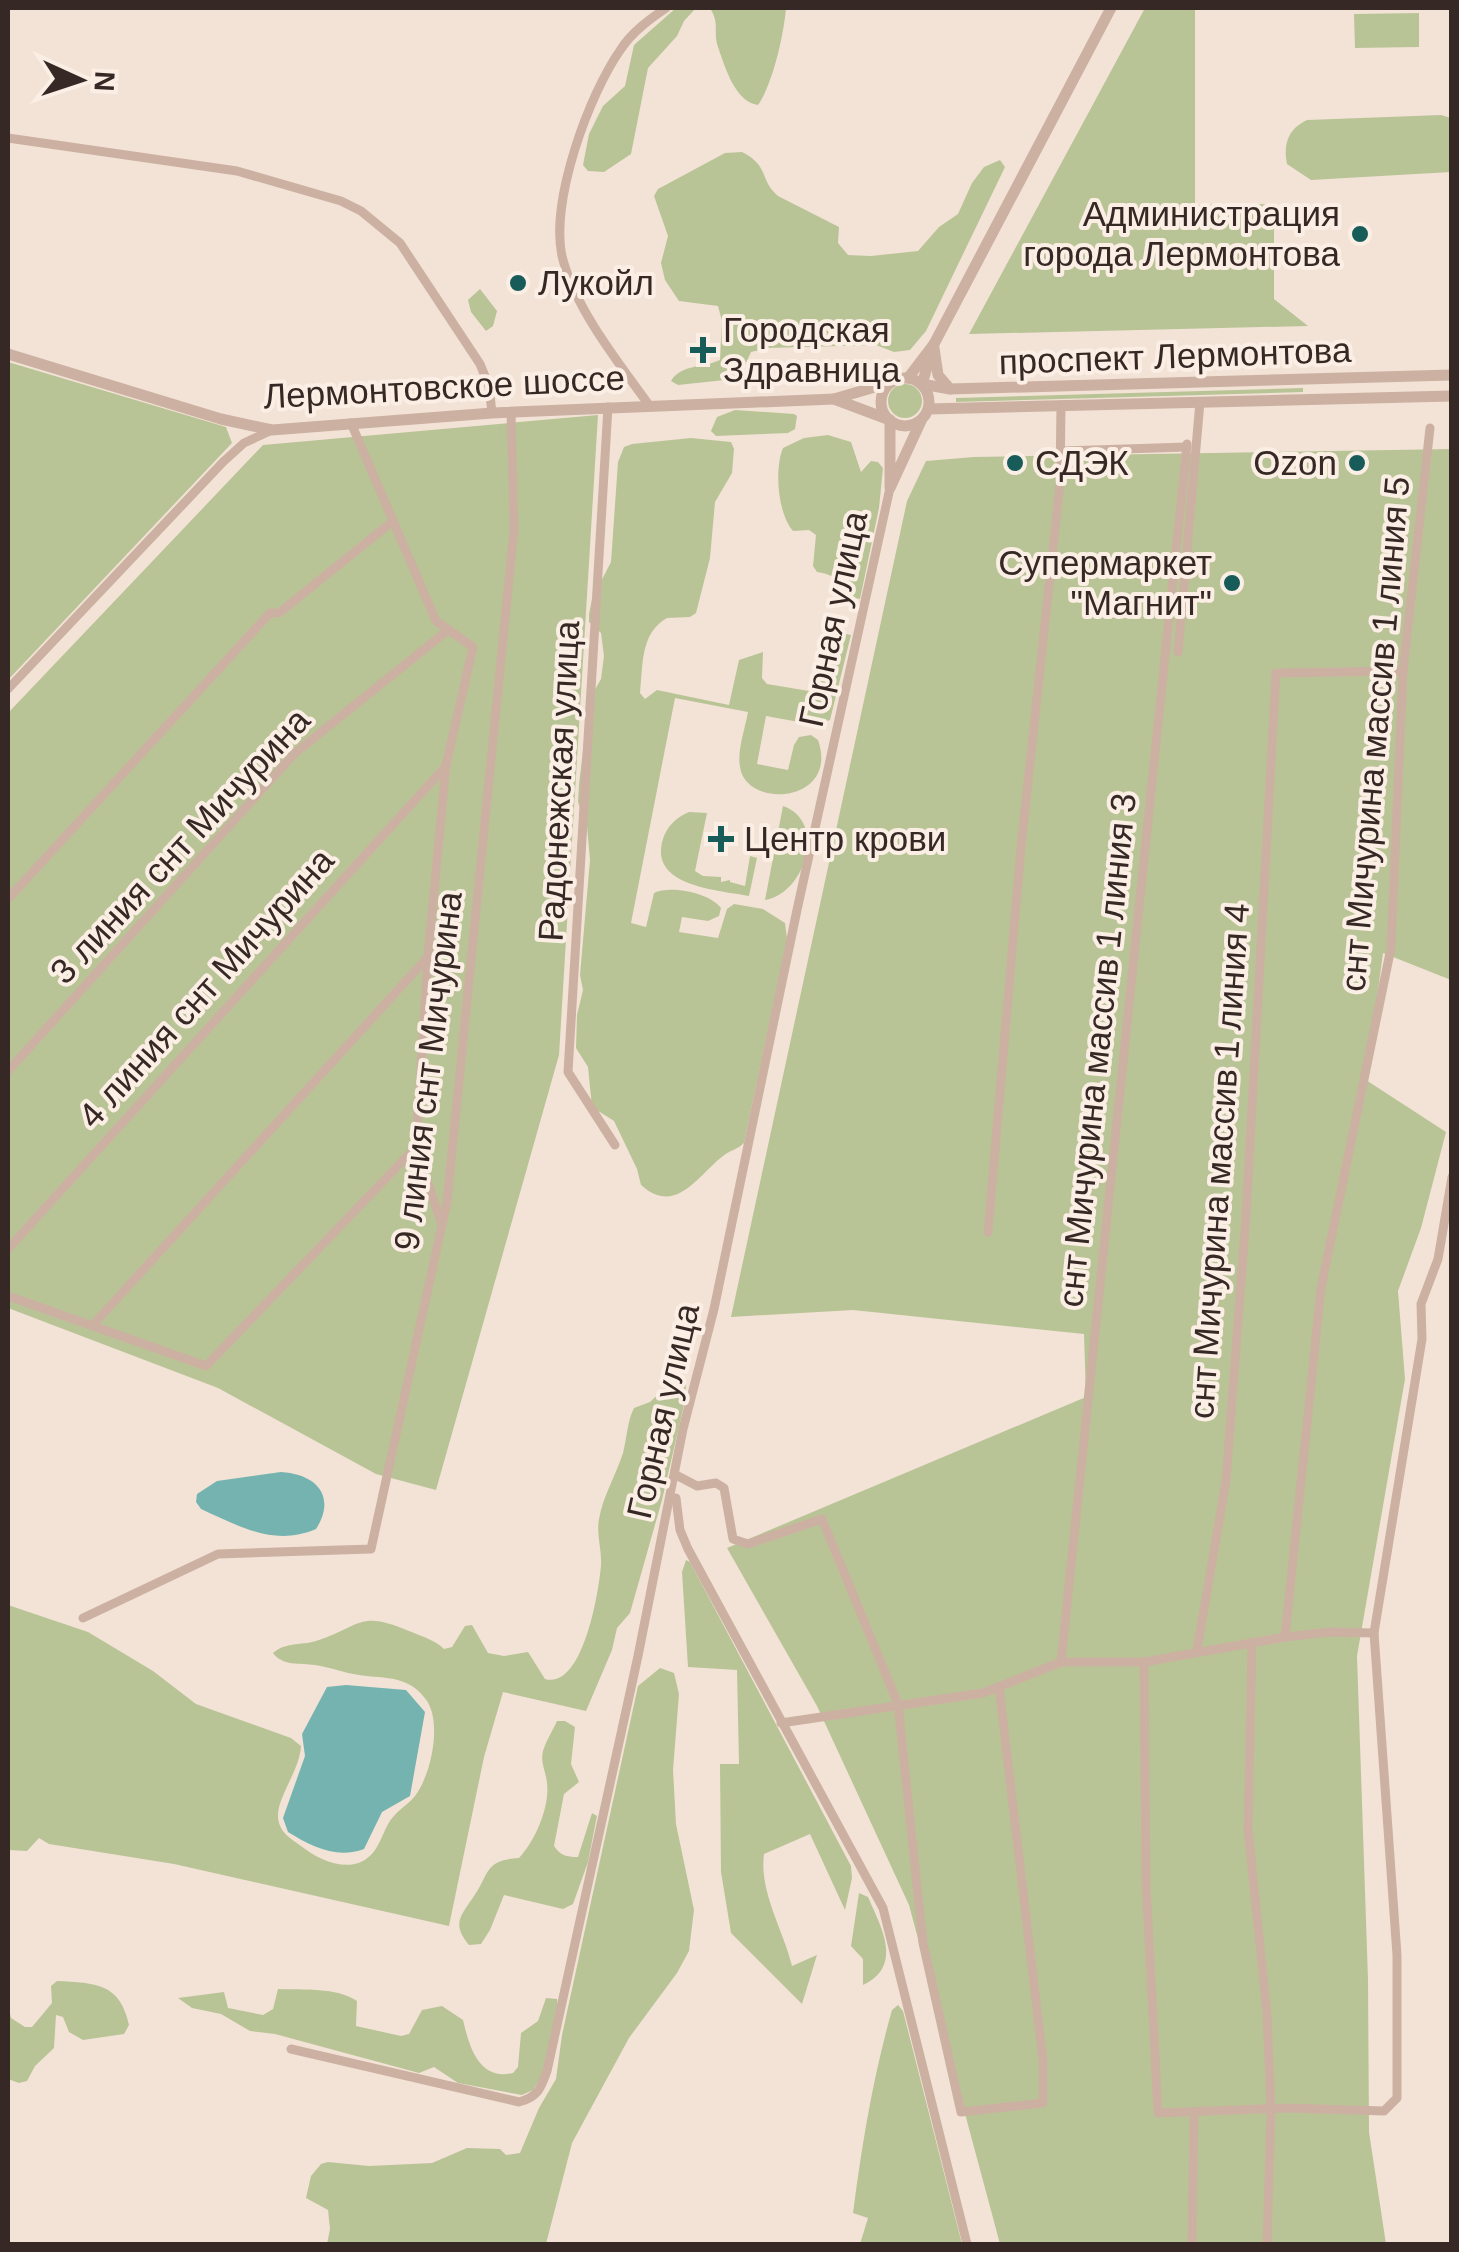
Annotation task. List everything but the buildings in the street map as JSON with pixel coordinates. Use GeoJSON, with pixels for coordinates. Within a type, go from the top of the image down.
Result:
{"type":"FeatureCollection","features":[{"type":"Feature","properties":{"kind":"street"},"geometry":{"type":"LineString","coordinates":[[649,405],[596,331],[563,259],[561,204],[572,159],[614,61],[634,32],[666,8]]}},
{"type":"Feature","properties":{"kind":"street"},"geometry":{"type":"LineString","coordinates":[[908,378],[934,344],[1112,8]]}},
{"type":"Feature","properties":{"kind":"street"},"geometry":{"type":"LineString","coordinates":[[8,138],[237,171],[361,211],[400,243],[480,364],[489,386],[492,412]]}},
{"type":"Feature","properties":{"kind":"street"},"geometry":{"type":"LineString","coordinates":[[890,488],[928,408],[922,384],[934,344]]}},
{"type":"Feature","properties":{"kind":"street","name":"проспект Лермонтова"},"geometry":{"type":"LineString","coordinates":[[934,344],[938,374],[950,389],[1452,376]]}},
{"type":"Feature","properties":{"kind":"street","name":"Лермонтовское шоссе"},"geometry":{"type":"LineString","coordinates":[[8,354],[221,419],[272,430],[492,412],[834,399]]}},
{"type":"Feature","properties":{"kind":"street"},"geometry":{"type":"LineString","coordinates":[[834,399],[908,378],[950,389]]}},
{"type":"Feature","properties":{"kind":"street"},"geometry":{"type":"LineString","coordinates":[[890,488],[890,420],[881,401],[892,382]]}},
{"type":"Feature","properties":{"kind":"street","name":"проспект Лермонтова"},"geometry":{"type":"LineString","coordinates":[[928,408],[1452,396]]}},
{"type":"Feature","properties":{"kind":"street"},"geometry":{"type":"LineString","coordinates":[[834,399],[902,426],[921,420]]}},
{"type":"Feature","properties":{"kind":"street"},"geometry":{"type":"LineString","coordinates":[[1178,652],[1200,402]]}},
{"type":"Feature","properties":{"kind":"street"},"geometry":{"type":"LineString","coordinates":[[988,1232],[1021,847],[1062,450],[1061,406]]}},
{"type":"Feature","properties":{"kind":"street","name":"Радонежская улица"},"geometry":{"type":"LineString","coordinates":[[608,407],[568,1072],[615,1145]]}},
{"type":"Feature","properties":{"kind":"street","name":"9 линия снт Мичурина"},"geometry":{"type":"LineString","coordinates":[[83,1618],[218,1554],[371,1549],[450,1182],[514,529],[511,412]]}},
{"type":"Feature","properties":{"kind":"street"},"geometry":{"type":"LineString","coordinates":[[351,422],[436,621],[472,647],[446,765],[416,1146],[442,1224]]}},
{"type":"Feature","properties":{"kind":"street","name":"снт Мичурина массив 1 линия 5"},"geometry":{"type":"LineString","coordinates":[[1286,1636],[1321,1288],[1391,948],[1403,671],[1430,428]]}},
{"type":"Feature","properties":{"kind":"street"},"geometry":{"type":"LineString","coordinates":[[8,689],[223,462],[244,443],[272,430]]}},
{"type":"Feature","properties":{"kind":"street","name":"снт Мичурина массив 1 линия 3"},"geometry":{"type":"LineString","coordinates":[[1061,1662],[1187,446],[1062,450]]}},
{"type":"Feature","properties":{"kind":"street","name":"Горная улица"},"geometry":{"type":"LineString","coordinates":[[290,2049],[519,2102],[533,2099],[540,2091],[684,1429],[714,1309],[890,488]]}},
{"type":"Feature","properties":{"kind":"street"},"geometry":{"type":"LineString","coordinates":[[8,899],[270,612],[279,614],[393,521]]}},
{"type":"Feature","properties":{"kind":"street","name":"3 линия снт Мичурина"},"geometry":{"type":"LineString","coordinates":[[8,1072],[294,754],[448,630]]}},
{"type":"Feature","properties":{"kind":"street","name":"снт Мичурина массив 1 линия 4"},"geometry":{"type":"LineString","coordinates":[[1197,1650],[1226,1481],[1246,1216],[1276,673],[1403,671]]}},
{"type":"Feature","properties":{"kind":"street","name":"4 линия снт Мичурина"},"geometry":{"type":"LineString","coordinates":[[8,1248],[446,765]]}},
{"type":"Feature","properties":{"kind":"street"},"geometry":{"type":"LineString","coordinates":[[92,1326],[428,956]]}},
{"type":"Feature","properties":{"kind":"street"},"geometry":{"type":"LineString","coordinates":[[8,1296],[206,1366],[416,1146]]}},
{"type":"Feature","properties":{"kind":"street"},"geometry":{"type":"LineString","coordinates":[[1144,1662],[1146,1883],[1158,2113],[1270,2109],[1384,2111],[1397,2098],[1396,1955],[1374,1633],[1422,1339],[1422,1304],[1438,1260],[1452,1176]]}},
{"type":"Feature","properties":{"kind":"street"},"geometry":{"type":"LineString","coordinates":[[967,2244],[883,1908],[680,1530],[676,1475],[697,1486],[716,1483],[724,1488],[732,1539],[748,1544],[822,1519],[898,1704],[923,1943],[961,2112],[1043,2104],[1044,2061],[999,1686]]}},
{"type":"Feature","properties":{"kind":"street"},"geometry":{"type":"LineString","coordinates":[[781,1723],[983,1693],[1061,1662],[1144,1662],[1286,1636],[1374,1633]]}},
{"type":"Feature","properties":{"kind":"street"},"geometry":{"type":"LineString","coordinates":[[1252,1642],[1248,1829],[1267,2014],[1267,2244]]}},
{"type":"Feature","properties":{"kind":"street"},"geometry":{"type":"LineString","coordinates":[[1192,2244],[1194,2112]]}},
{"type":"Feature","properties":{"kind":"green space"},"geometry":{"type":"Polygon","coordinates":[[[676,8],[696,8],[648,68],[631,154],[604,172],[588,171],[583,165],[589,134],[603,106],[625,86],[634,45],[676,8]]]}},
{"type":"Feature","properties":{"kind":"green space"},"geometry":{"type":"Polygon","coordinates":[[[710,8],[786,8],[777,58],[758,105],[743,97],[732,82],[718,47],[710,8]]]}},
{"type":"Feature","properties":{"kind":"green space"},"geometry":{"type":"Polygon","coordinates":[[[1145,8],[1195,8],[1195,205],[1274,204],[1274,299],[1308,326],[969,334],[1145,8]]]}},
{"type":"Feature","properties":{"kind":"green space"},"geometry":{"type":"Polygon","coordinates":[[[1419,13],[1419,47],[1355,48],[1354,14],[1419,13]]]}},
{"type":"Feature","properties":{"kind":"green space"},"geometry":{"type":"Polygon","coordinates":[[[1441,115],[1451,118],[1451,172],[1311,180],[1287,164],[1288,138],[1307,120],[1441,115]]]}},
{"type":"Feature","properties":{"kind":"green space"},"geometry":{"type":"Polygon","coordinates":[[[742,152],[757,163],[778,196],[839,227],[838,243],[848,255],[918,251],[939,227],[958,214],[984,167],[1000,160],[1005,167],[926,331],[910,350],[894,352],[876,345],[768,348],[751,352],[741,374],[734,379],[678,385],[671,381],[680,372],[720,360],[722,321],[718,306],[679,301],[665,280],[661,263],[668,236],[654,196],[658,189],[725,153],[742,152]]]}},
{"type":"Feature","properties":{"kind":"green space"},"geometry":{"type":"Polygon","coordinates":[[[480,289],[497,311],[493,326],[486,331],[471,312],[468,300],[480,289]]]}},
{"type":"Feature","properties":{"kind":"green space"},"geometry":{"type":"Polygon","coordinates":[[[8,362],[226,427],[232,443],[8,680],[8,362]]]}},
{"type":"Feature","properties":{"kind":"green space"},"geometry":{"type":"Polygon","coordinates":[[[905,384],[917,389],[922,401],[917,413],[905,418],[893,413],[888,401],[893,389],[905,384]]]}},
{"type":"Feature","properties":{"kind":"green space"},"geometry":{"type":"Polygon","coordinates":[[[1303,388],[1303,392],[956,402],[956,398],[1303,388]]]}},
{"type":"Feature","properties":{"kind":"green space"},"geometry":{"type":"Polygon","coordinates":[[[735,410],[794,414],[795,429],[788,433],[716,436],[711,431],[717,417],[735,410]]]}},
{"type":"Feature","properties":{"kind":"green space"},"geometry":{"type":"Polygon","coordinates":[[[598,415],[559,1055],[436,1490],[376,1474],[218,1388],[8,1308],[8,713],[263,445],[598,415]]]}},
{"type":"Feature","properties":{"kind":"green space"},"geometry":{"type":"Polygon","coordinates":[[[828,435],[851,442],[861,472],[871,461],[883,468],[860,599],[844,596],[835,579],[817,572],[813,566],[816,535],[809,530],[793,531],[781,503],[779,468],[783,448],[804,438],[828,435]]]}},
{"type":"Feature","properties":{"kind":"green space"},"geometry":{"type":"Polygon","coordinates":[[[691,438],[731,442],[732,473],[715,502],[710,558],[696,613],[667,618],[652,632],[644,651],[640,693],[645,699],[657,690],[729,705],[739,660],[763,652],[762,678],[767,684],[815,692],[832,631],[851,635],[830,720],[815,725],[766,716],[757,764],[788,770],[799,737],[811,735],[818,740],[821,761],[816,777],[805,788],[773,794],[746,781],[739,760],[748,712],[675,698],[631,923],[646,927],[654,893],[679,890],[708,898],[721,908],[719,916],[708,921],[682,917],[679,932],[718,938],[727,909],[734,904],[763,909],[785,923],[787,939],[744,1143],[686,1189],[665,1196],[641,1185],[614,1121],[592,1107],[588,1067],[576,1048],[590,860],[587,826],[578,802],[589,700],[601,679],[604,656],[601,633],[589,622],[589,614],[592,599],[611,562],[618,462],[624,447],[632,444],[691,438]]]}},
{"type":"Feature","properties":{"kind":"green space"},"geometry":{"type":"Polygon","coordinates":[[[1451,449],[1451,980],[1383,953],[1366,1080],[1446,1132],[1421,1228],[1398,1291],[1405,1379],[1357,1656],[1369,2132],[1386,2244],[1000,2244],[909,1905],[817,1706],[727,1548],[1086,1397],[1084,1334],[853,1310],[731,1317],[907,501],[926,461],[1451,449]]]}},
{"type":"Feature","properties":{"kind":"green space"},"geometry":{"type":"Polygon","coordinates":[[[783,806],[797,814],[805,826],[806,856],[791,884],[779,895],[765,900],[783,806]]]}},
{"type":"Feature","properties":{"kind":"green space"},"geometry":{"type":"Polygon","coordinates":[[[689,812],[707,813],[695,871],[703,876],[721,877],[721,882],[730,880],[745,886],[750,856],[757,858],[749,896],[689,883],[666,867],[661,855],[665,834],[673,822],[689,812]]]}},
{"type":"Feature","properties":{"kind":"green space"},"geometry":{"type":"Polygon","coordinates":[[[680,1379],[686,1385],[685,1401],[630,1613],[617,1628],[612,1650],[586,1711],[503,1692],[484,1757],[449,1926],[174,1864],[49,1844],[39,1838],[27,1851],[8,1850],[8,1605],[88,1632],[153,1671],[196,1704],[291,1738],[301,1746],[279,1809],[283,1831],[309,1852],[328,1861],[349,1865],[367,1858],[426,1776],[434,1736],[427,1701],[405,1682],[286,1662],[273,1653],[370,1621],[393,1625],[444,1649],[452,1647],[465,1626],[472,1625],[488,1653],[504,1656],[528,1652],[545,1679],[558,1678],[579,1655],[592,1615],[601,1565],[599,1519],[623,1453],[634,1408],[650,1402],[673,1380],[680,1379]]]}},
{"type":"Feature","properties":{"kind":"green space"},"geometry":{"type":"Polygon","coordinates":[[[686,1560],[851,1866],[845,1910],[810,1834],[764,1854],[768,1896],[792,1966],[817,1955],[802,2004],[731,1933],[721,1872],[720,1764],[739,1764],[737,1670],[688,1667],[682,1572],[686,1560]]]}},
{"type":"Feature","properties":{"kind":"green space"},"geometry":{"type":"Polygon","coordinates":[[[660,1668],[674,1673],[679,1694],[673,1770],[676,1824],[694,1910],[689,1951],[629,2038],[572,2143],[546,2244],[327,2244],[328,2210],[306,2198],[311,2176],[321,2164],[432,2163],[467,2148],[500,2149],[506,2155],[520,2153],[556,2079],[562,2035],[638,1686],[660,1668]]]}},
{"type":"Feature","properties":{"kind":"green space"},"geometry":{"type":"Polygon","coordinates":[[[557,1721],[575,1727],[571,1764],[579,1782],[564,1794],[556,1849],[578,1857],[592,1813],[597,1816],[588,1862],[573,1904],[563,1909],[504,1895],[481,1944],[469,1945],[460,1931],[462,1914],[489,1869],[499,1862],[519,1858],[540,1823],[547,1792],[542,1755],[557,1721]]]}},
{"type":"Feature","properties":{"kind":"green space"},"geometry":{"type":"Polygon","coordinates":[[[859,1893],[868,1897],[886,1945],[883,1967],[863,1985],[863,1959],[851,1946],[859,1893]]]}},
{"type":"Feature","properties":{"kind":"green space"},"geometry":{"type":"Polygon","coordinates":[[[57,1981],[95,1985],[113,1993],[129,2025],[124,2034],[83,2040],[69,2032],[63,2017],[56,2015],[54,2048],[35,2066],[27,2081],[8,2079],[8,2005],[11,2018],[32,2027],[52,2003],[51,1986],[57,1981]]]}},
{"type":"Feature","properties":{"kind":"green space"},"geometry":{"type":"Polygon","coordinates":[[[278,1989],[339,1993],[357,2001],[356,2026],[401,2036],[409,2034],[422,2010],[442,2006],[463,2020],[472,2050],[483,2066],[501,2074],[513,2073],[518,2067],[521,2033],[538,2021],[546,1998],[557,1999],[558,2008],[542,2076],[533,2090],[522,2095],[458,2083],[434,2067],[419,2073],[275,2034],[250,2031],[221,2014],[192,2008],[178,1998],[224,1992],[228,2008],[263,2015],[273,2009],[278,1989]]]}},
{"type":"Feature","properties":{"kind":"green space"},"geometry":{"type":"Polygon","coordinates":[[[898,2005],[903,2011],[962,2244],[860,2244],[868,2218],[853,2213],[860,2162],[879,2060],[892,2010],[898,2005]]]}},
{"type":"Feature","properties":{"kind":"water"},"geometry":{"type":"Polygon","coordinates":[[[281,1472],[304,1477],[320,1489],[324,1506],[316,1529],[286,1536],[257,1532],[201,1509],[196,1502],[197,1494],[217,1481],[281,1472]]]}},
{"type":"Feature","properties":{"kind":"water"},"geometry":{"type":"Polygon","coordinates":[[[327,1687],[406,1690],[425,1712],[410,1796],[382,1812],[364,1849],[344,1853],[315,1847],[288,1832],[283,1818],[305,1756],[302,1734],[327,1687]]]}},
{"type":"Feature","properties":{"kind":"place","name":"Администрация города Лермонтова"},"geometry":{"type":"Point","coordinates":[1360,234]}},
{"type":"Feature","properties":{"kind":"place","name":"Лукойл"},"geometry":{"type":"Point","coordinates":[518,283]}},
{"type":"Feature","properties":{"kind":"place","name":"Городская Здравница"},"geometry":{"type":"Point","coordinates":[703,350]}},
{"type":"Feature","properties":{"kind":"place","name":"СДЭК"},"geometry":{"type":"Point","coordinates":[1015,463]}},
{"type":"Feature","properties":{"kind":"place","name":"Ozon"},"geometry":{"type":"Point","coordinates":[1357,463]}},
{"type":"Feature","properties":{"kind":"place","name":"Супермаркет \"Магнит\""},"geometry":{"type":"Point","coordinates":[1232,583]}},
{"type":"Feature","properties":{"kind":"place","name":"Центр крови"},"geometry":{"type":"Point","coordinates":[721,839]}}]}
